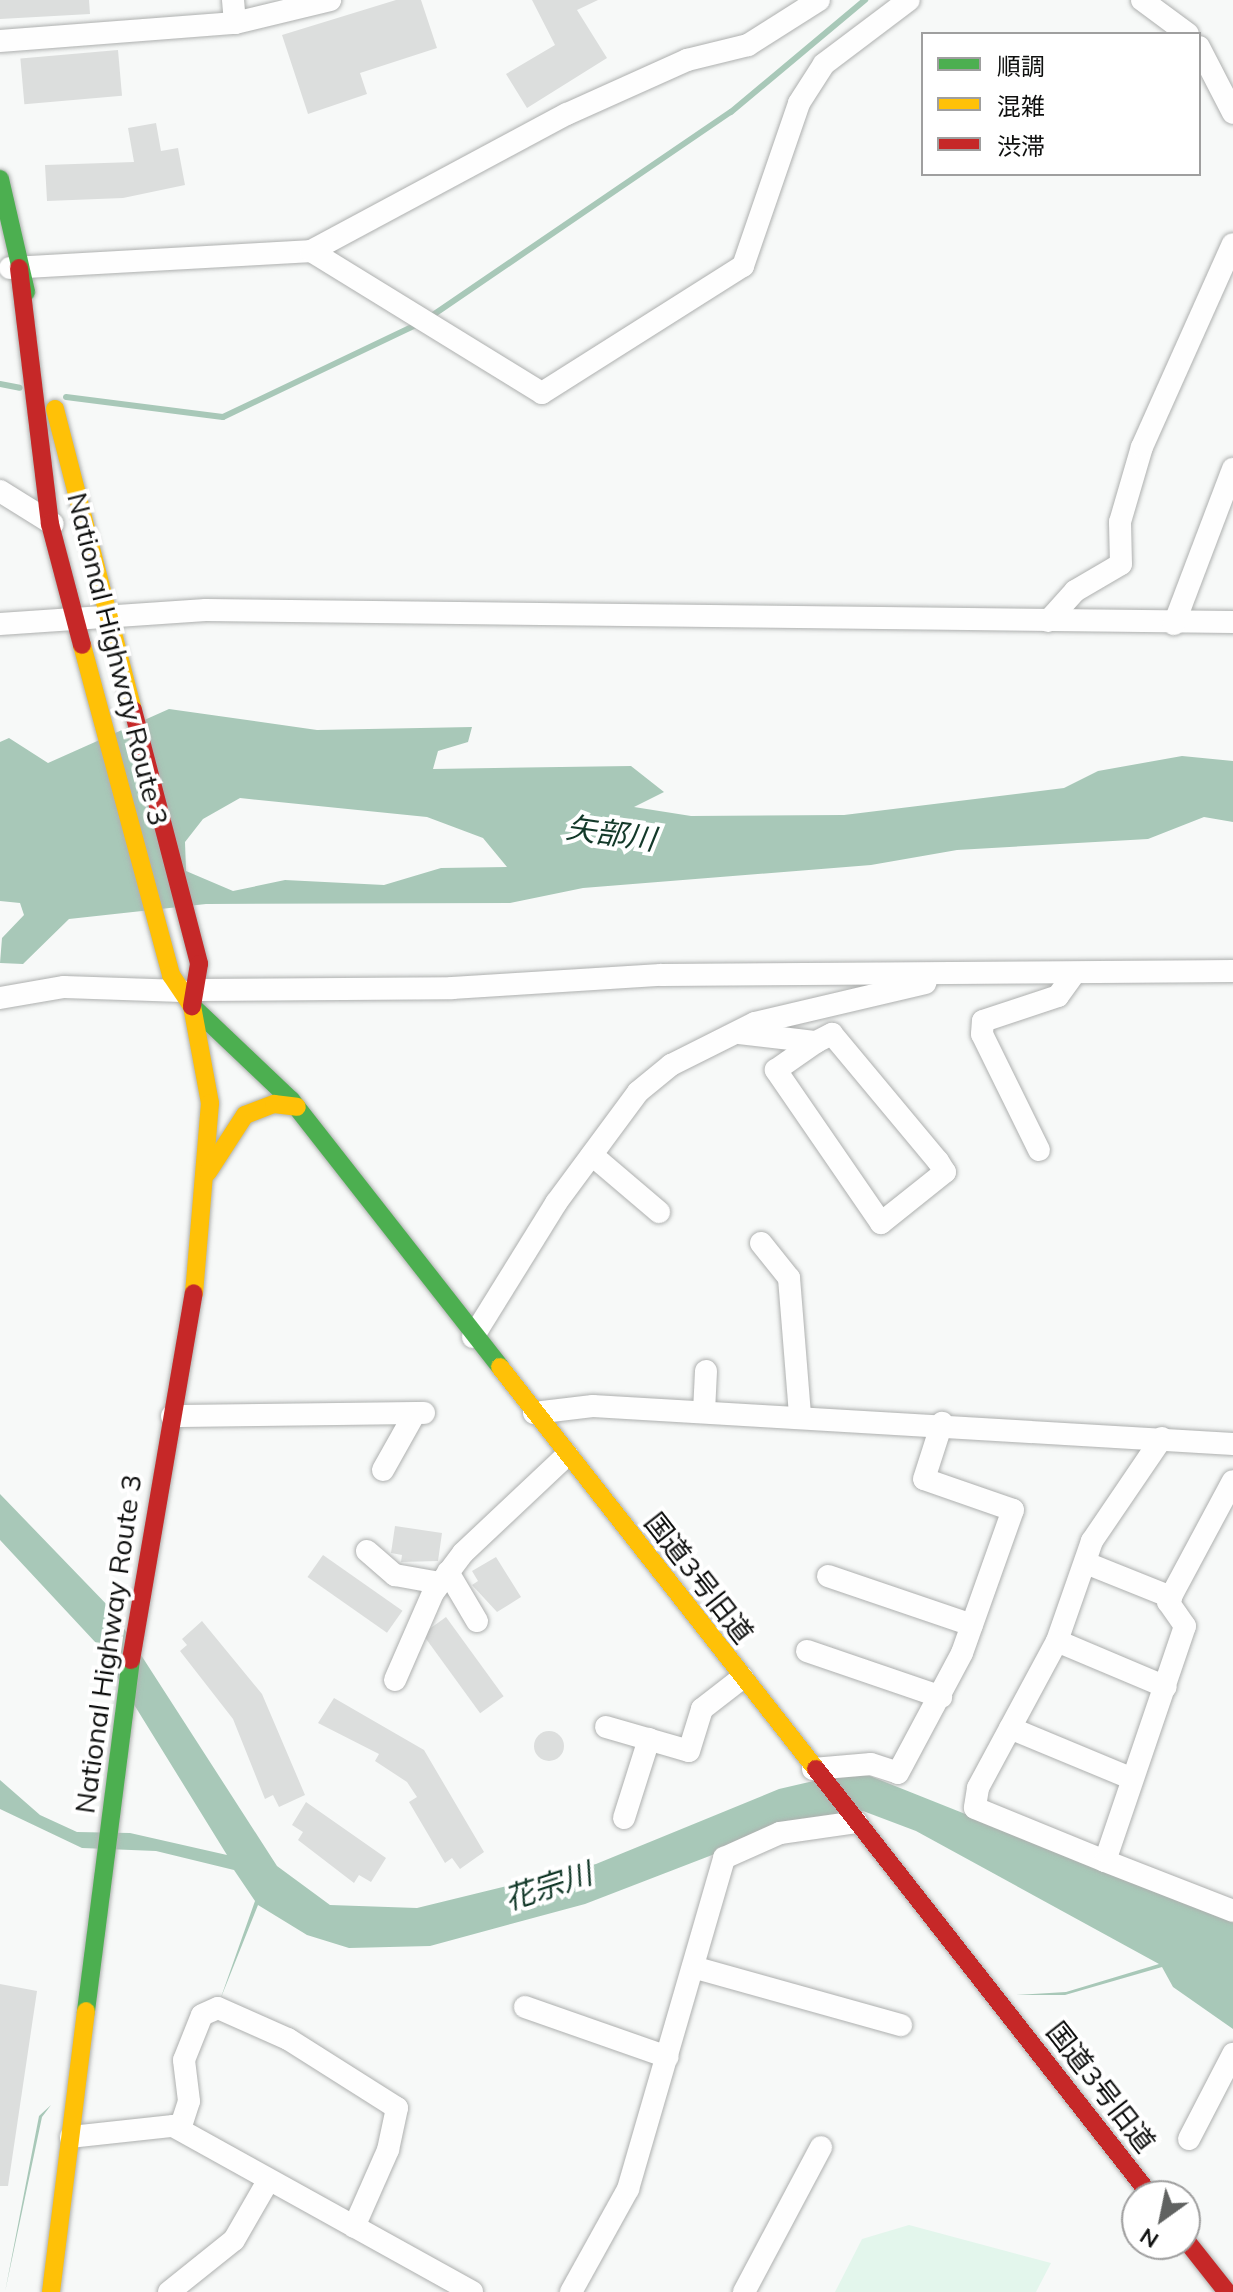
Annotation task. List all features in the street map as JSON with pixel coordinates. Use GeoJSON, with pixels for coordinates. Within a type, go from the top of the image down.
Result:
{"type":"FeatureCollection","features":[{"type":"Feature","properties":{"kind":"main road","name":"National Highway Route 3"},"geometry":{"type":"LineString","coordinates":[[0,179],[10,268],[86,520],[108,617],[117,640],[199,964],[186,991]]}},
{"type":"Feature","properties":{"kind":"main road","name":"National Highway Route 3"},"geometry":{"type":"LineString","coordinates":[[34,350],[35,419],[50,524],[186,991],[210,1103],[207,1175],[172,1416],[125,1698],[51,2292]]}},
{"type":"Feature","properties":{"kind":"main road","name":"国道3号旧道"},"geometry":{"type":"LineString","coordinates":[[186,991],[297,1107],[473,1337],[1138,2180]]}},
{"type":"Feature","properties":{"kind":"main road"},"geometry":{"type":"LineString","coordinates":[[207,1175],[245,1115],[274,1104],[297,1107]]}},
{"type":"Feature","properties":{"kind":"main road"},"geometry":{"type":"LineString","coordinates":[[1201,2259],[1227,2292]]}},
{"type":"Feature","properties":{"kind":"street"},"geometry":{"type":"LineString","coordinates":[[0,41],[330,0]]}},
{"type":"Feature","properties":{"kind":"street"},"geometry":{"type":"LineString","coordinates":[[10,268],[311,251],[567,114],[687,60],[748,45],[819,0]]}},
{"type":"Feature","properties":{"kind":"street"},"geometry":{"type":"LineString","coordinates":[[311,251],[542,393],[743,266],[799,103],[824,64],[909,0]]}},
{"type":"Feature","properties":{"kind":"street"},"geometry":{"type":"LineString","coordinates":[[1142,0],[1185,32]]}},
{"type":"Feature","properties":{"kind":"street"},"geometry":{"type":"LineString","coordinates":[[1201,51],[1233,113]]}},
{"type":"Feature","properties":{"kind":"street"},"geometry":{"type":"LineString","coordinates":[[1048,621],[1075,591],[1121,564],[1120,522],[1142,447],[1233,244]]}},
{"type":"Feature","properties":{"kind":"street"},"geometry":{"type":"LineString","coordinates":[[1174,624],[1233,469]]}},
{"type":"Feature","properties":{"kind":"street"},"geometry":{"type":"LineString","coordinates":[[0,491],[50,524],[86,520]]}},
{"type":"Feature","properties":{"kind":"street"},"geometry":{"type":"LineString","coordinates":[[0,624],[80,622],[206,610],[986,614],[1048,621],[1233,622]]}},
{"type":"Feature","properties":{"kind":"street"},"geometry":{"type":"LineString","coordinates":[[0,998],[59,988],[186,991],[452,988],[661,975],[938,979],[1233,971]]}},
{"type":"Feature","properties":{"kind":"street"},"geometry":{"type":"LineString","coordinates":[[1039,1150],[982,1034],[983,1021],[1058,996],[1072,977]]}},
{"type":"Feature","properties":{"kind":"street"},"geometry":{"type":"LineString","coordinates":[[473,1337],[592,1155],[638,1092],[671,1065],[755,1023],[885,998],[938,979]]}},
{"type":"Feature","properties":{"kind":"street"},"geometry":{"type":"LineString","coordinates":[[739,1033],[816,1042],[832,1034],[945,1172],[881,1223],[776,1070],[816,1042]]}},
{"type":"Feature","properties":{"kind":"street"},"geometry":{"type":"LineString","coordinates":[[592,1155],[659,1212]]}},
{"type":"Feature","properties":{"kind":"street"},"geometry":{"type":"LineString","coordinates":[[761,1243],[783,1270],[800,1416]]}},
{"type":"Feature","properties":{"kind":"street"},"geometry":{"type":"LineString","coordinates":[[768,1288],[783,1270]]}},
{"type":"Feature","properties":{"kind":"street"},"geometry":{"type":"LineString","coordinates":[[704,1412],[706,1371]]}},
{"type":"Feature","properties":{"kind":"street"},"geometry":{"type":"LineString","coordinates":[[534,1413],[593,1406],[942,1423],[1233,1444]]}},
{"type":"Feature","properties":{"kind":"street"},"geometry":{"type":"LineString","coordinates":[[172,1416],[420,1413],[383,1470]]}},
{"type":"Feature","properties":{"kind":"street"},"geometry":{"type":"LineString","coordinates":[[815,1771],[871,1764],[898,1773],[941,1697],[972,1625],[1013,1510],[924,1479],[942,1423]]}},
{"type":"Feature","properties":{"kind":"street"},"geometry":{"type":"LineString","coordinates":[[1162,1438],[1092,1541],[1057,1641],[1010,1728],[975,1808],[1233,1911]]}},
{"type":"Feature","properties":{"kind":"street"},"geometry":{"type":"LineString","coordinates":[[395,1680],[444,1577],[502,1511],[567,1455]]}},
{"type":"Feature","properties":{"kind":"street"},"geometry":{"type":"LineString","coordinates":[[1105,1861],[1130,1778],[1166,1687],[1185,1626],[1175,1620],[1171,1597],[1233,1481]]}},
{"type":"Feature","properties":{"kind":"street"},"geometry":{"type":"LineString","coordinates":[[367,1551],[395,1575],[444,1577]]}},
{"type":"Feature","properties":{"kind":"street"},"geometry":{"type":"LineString","coordinates":[[1086,1563],[1171,1597]]}},
{"type":"Feature","properties":{"kind":"street"},"geometry":{"type":"LineString","coordinates":[[828,1576],[972,1625]]}},
{"type":"Feature","properties":{"kind":"street"},"geometry":{"type":"LineString","coordinates":[[444,1577],[477,1621]]}},
{"type":"Feature","properties":{"kind":"street"},"geometry":{"type":"LineString","coordinates":[[1057,1641],[1166,1687]]}},
{"type":"Feature","properties":{"kind":"street"},"geometry":{"type":"LineString","coordinates":[[807,1651],[941,1697]]}},
{"type":"Feature","properties":{"kind":"street"},"geometry":{"type":"LineString","coordinates":[[606,1727],[689,1751],[702,1709],[742,1678]]}},
{"type":"Feature","properties":{"kind":"street"},"geometry":{"type":"LineString","coordinates":[[1010,1728],[1130,1778]]}},
{"type":"Feature","properties":{"kind":"street"},"geometry":{"type":"LineString","coordinates":[[624,1818],[649,1739]]}},
{"type":"Feature","properties":{"kind":"street"},"geometry":{"type":"LineString","coordinates":[[571,2292],[628,2189],[724,1858],[780,1833],[854,1820]]}},
{"type":"Feature","properties":{"kind":"street"},"geometry":{"type":"LineString","coordinates":[[693,1967],[901,2025]]}},
{"type":"Feature","properties":{"kind":"street"},"geometry":{"type":"LineString","coordinates":[[525,2007],[668,2057]]}},
{"type":"Feature","properties":{"kind":"street"},"geometry":{"type":"LineString","coordinates":[[180,2129],[189,2101],[184,2060],[202,2015],[218,2008],[288,2039],[397,2108],[388,2150],[354,2227]]}},
{"type":"Feature","properties":{"kind":"street"},"geometry":{"type":"LineString","coordinates":[[1189,2139],[1233,2054]]}},
{"type":"Feature","properties":{"kind":"street"},"geometry":{"type":"LineString","coordinates":[[71,2137],[180,2129],[268,2181],[472,2292]]}},
{"type":"Feature","properties":{"kind":"street"},"geometry":{"type":"LineString","coordinates":[[744,2292],[821,2147]]}},
{"type":"Feature","properties":{"kind":"street"},"geometry":{"type":"LineString","coordinates":[[169,2292],[234,2240],[268,2181]]}},
{"type":"Feature","properties":{"kind":"shaded area"},"geometry":{"type":"Polygon","coordinates":[[[909,2225],[1051,2263],[1036,2292],[835,2292],[862,2239],[909,2225]]]}},
{"type":"Feature","properties":{"kind":"water","name":"矢部川"},"geometry":{"type":"Polygon","coordinates":[[[169,709],[317,730],[472,727],[468,742],[438,751],[433,769],[631,766],[664,792],[634,807],[691,816],[844,815],[1064,788],[1098,771],[1182,756],[1233,761],[1233,822],[1204,817],[1148,839],[957,850],[871,865],[583,888],[510,903],[206,904],[69,919],[23,964],[0,963],[2,938],[24,915],[20,903],[0,901],[0,742],[9,738],[48,763],[169,709]],[[240,798],[203,819],[185,842],[186,871],[233,891],[285,880],[384,885],[441,868],[507,867],[483,838],[427,817],[240,798]]]}},
{"type":"Feature","properties":{"kind":"water","name":"花宗川"},"geometry":{"type":"Polygon","coordinates":[[[0,1494],[112,1610],[277,1866],[330,1905],[417,1908],[596,1864],[779,1789],[848,1773],[870,1776],[1233,1921],[1233,2029],[1173,1987],[1162,1967],[1065,1995],[1016,1995],[1066,1992],[1159,1964],[916,1831],[863,1811],[782,1828],[585,1904],[430,1946],[349,1948],[307,1935],[258,1905],[220,2000],[255,1901],[234,1870],[156,1851],[82,1848],[0,1809],[0,1780],[40,1815],[77,1832],[130,1833],[227,1855],[96,1643],[0,1540],[0,1494]]]}},
{"type":"Feature","properties":{"kind":"water"},"geometry":{"type":"Polygon","coordinates":[[[51,2105],[42,2117],[5,2292],[39,2116],[51,2105]]]}},
{"type":"Feature","properties":{"kind":"building"},"geometry":{"type":"Polygon","coordinates":[[[0,0],[89,0],[90,14],[0,19],[0,0]]]}},
{"type":"Feature","properties":{"kind":"building"},"geometry":{"type":"Polygon","coordinates":[[[396,0],[421,0],[437,48],[360,73],[367,94],[308,114],[282,35],[396,0]]]}},
{"type":"Feature","properties":{"kind":"building"},"geometry":{"type":"Polygon","coordinates":[[[532,0],[598,0],[577,10],[607,58],[527,108],[506,74],[555,45],[532,0]]]}},
{"type":"Feature","properties":{"kind":"building"},"geometry":{"type":"Polygon","coordinates":[[[118,50],[122,96],[24,104],[20,59],[118,50]]]}},
{"type":"Feature","properties":{"kind":"building"},"geometry":{"type":"Polygon","coordinates":[[[156,123],[161,151],[178,148],[185,185],[123,198],[47,201],[45,165],[134,162],[128,128],[156,123]]]}},
{"type":"Feature","properties":{"kind":"building"},"geometry":{"type":"Polygon","coordinates":[[[395,1526],[442,1533],[438,1561],[401,1562],[402,1555],[391,1553],[395,1526]]]}},
{"type":"Feature","properties":{"kind":"building"},"geometry":{"type":"Polygon","coordinates":[[[323,1555],[402,1611],[387,1633],[308,1577],[323,1555]]]}},
{"type":"Feature","properties":{"kind":"building"},"geometry":{"type":"Polygon","coordinates":[[[496,1557],[521,1597],[497,1612],[472,1585],[478,1581],[472,1571],[496,1557]]]}},
{"type":"Feature","properties":{"kind":"building"},"geometry":{"type":"Polygon","coordinates":[[[446,1617],[504,1696],[480,1713],[423,1634],[446,1617]]]}},
{"type":"Feature","properties":{"kind":"building"},"geometry":{"type":"Polygon","coordinates":[[[202,1621],[262,1694],[305,1795],[279,1807],[273,1795],[265,1799],[233,1719],[180,1651],[187,1645],[182,1639],[202,1621]]]}},
{"type":"Feature","properties":{"kind":"building"},"geometry":{"type":"Polygon","coordinates":[[[334,1698],[424,1750],[484,1852],[460,1869],[452,1858],[445,1863],[409,1802],[417,1797],[407,1782],[375,1761],[379,1754],[318,1723],[334,1698]]]}},
{"type":"Feature","properties":{"kind":"building"},"geometry":{"type":"Polygon","coordinates":[[[549,1731],[555,1732],[563,1740],[563,1752],[555,1760],[549,1761],[543,1760],[535,1752],[534,1746],[535,1740],[543,1732],[549,1731]]]}},
{"type":"Feature","properties":{"kind":"building"},"geometry":{"type":"Polygon","coordinates":[[[306,1802],[386,1858],[371,1882],[359,1875],[354,1883],[298,1840],[303,1832],[292,1825],[306,1802]]]}},
{"type":"Feature","properties":{"kind":"building"},"geometry":{"type":"Polygon","coordinates":[[[0,1984],[37,1991],[8,2186],[0,2186],[0,1984]]]}},
{"type":"Feature","properties":{"kind":"waterway"},"geometry":{"type":"LineString","coordinates":[[430,317],[731,112],[865,0]]}},
{"type":"Feature","properties":{"kind":"waterway"},"geometry":{"type":"LineString","coordinates":[[66,397],[223,417],[420,323]]}},
{"type":"Feature","properties":{"kind":"waterway"},"geometry":{"type":"LineString","coordinates":[[0,384],[20,388]]}},
{"type":"Feature","properties":{"kind":"traffic: fast"},"geometry":{"type":"LineString","coordinates":[[0,179],[26,292]]}},
{"type":"Feature","properties":{"kind":"traffic: fast"},"geometry":{"type":"LineString","coordinates":[[192,1006],[291,1100],[500,1367]]}},
{"type":"Feature","properties":{"kind":"traffic: fast"},"geometry":{"type":"LineString","coordinates":[[86,2011],[131,1660]]}},
{"type":"Feature","properties":{"kind":"traffic: slow"},"geometry":{"type":"LineString","coordinates":[[55,409],[133,710]]}},
{"type":"Feature","properties":{"kind":"traffic: slow"},"geometry":{"type":"LineString","coordinates":[[82,645],[171,975],[192,1006],[210,1103],[194,1293]]}},
{"type":"Feature","properties":{"kind":"traffic: slow"},"geometry":{"type":"LineString","coordinates":[[208,1172],[245,1115],[274,1104],[297,1107]]}},
{"type":"Feature","properties":{"kind":"traffic: slow"},"geometry":{"type":"LineString","coordinates":[[500,1367],[816,1769]]}},
{"type":"Feature","properties":{"kind":"traffic: slow"},"geometry":{"type":"LineString","coordinates":[[51,2292],[86,2011]]}},
{"type":"Feature","properties":{"kind":"traffic: jam"},"geometry":{"type":"LineString","coordinates":[[19,268],[50,524],[82,645]]}},
{"type":"Feature","properties":{"kind":"traffic: jam"},"geometry":{"type":"LineString","coordinates":[[133,710],[199,964],[192,1006]]}},
{"type":"Feature","properties":{"kind":"traffic: jam"},"geometry":{"type":"LineString","coordinates":[[131,1660],[194,1293]]}},
{"type":"Feature","properties":{"kind":"traffic: jam"},"geometry":{"type":"LineString","coordinates":[[816,1769],[1138,2180]]}},
{"type":"Feature","properties":{"kind":"traffic: jam"},"geometry":{"type":"LineString","coordinates":[[1201,2259],[1227,2292]]}}]}
